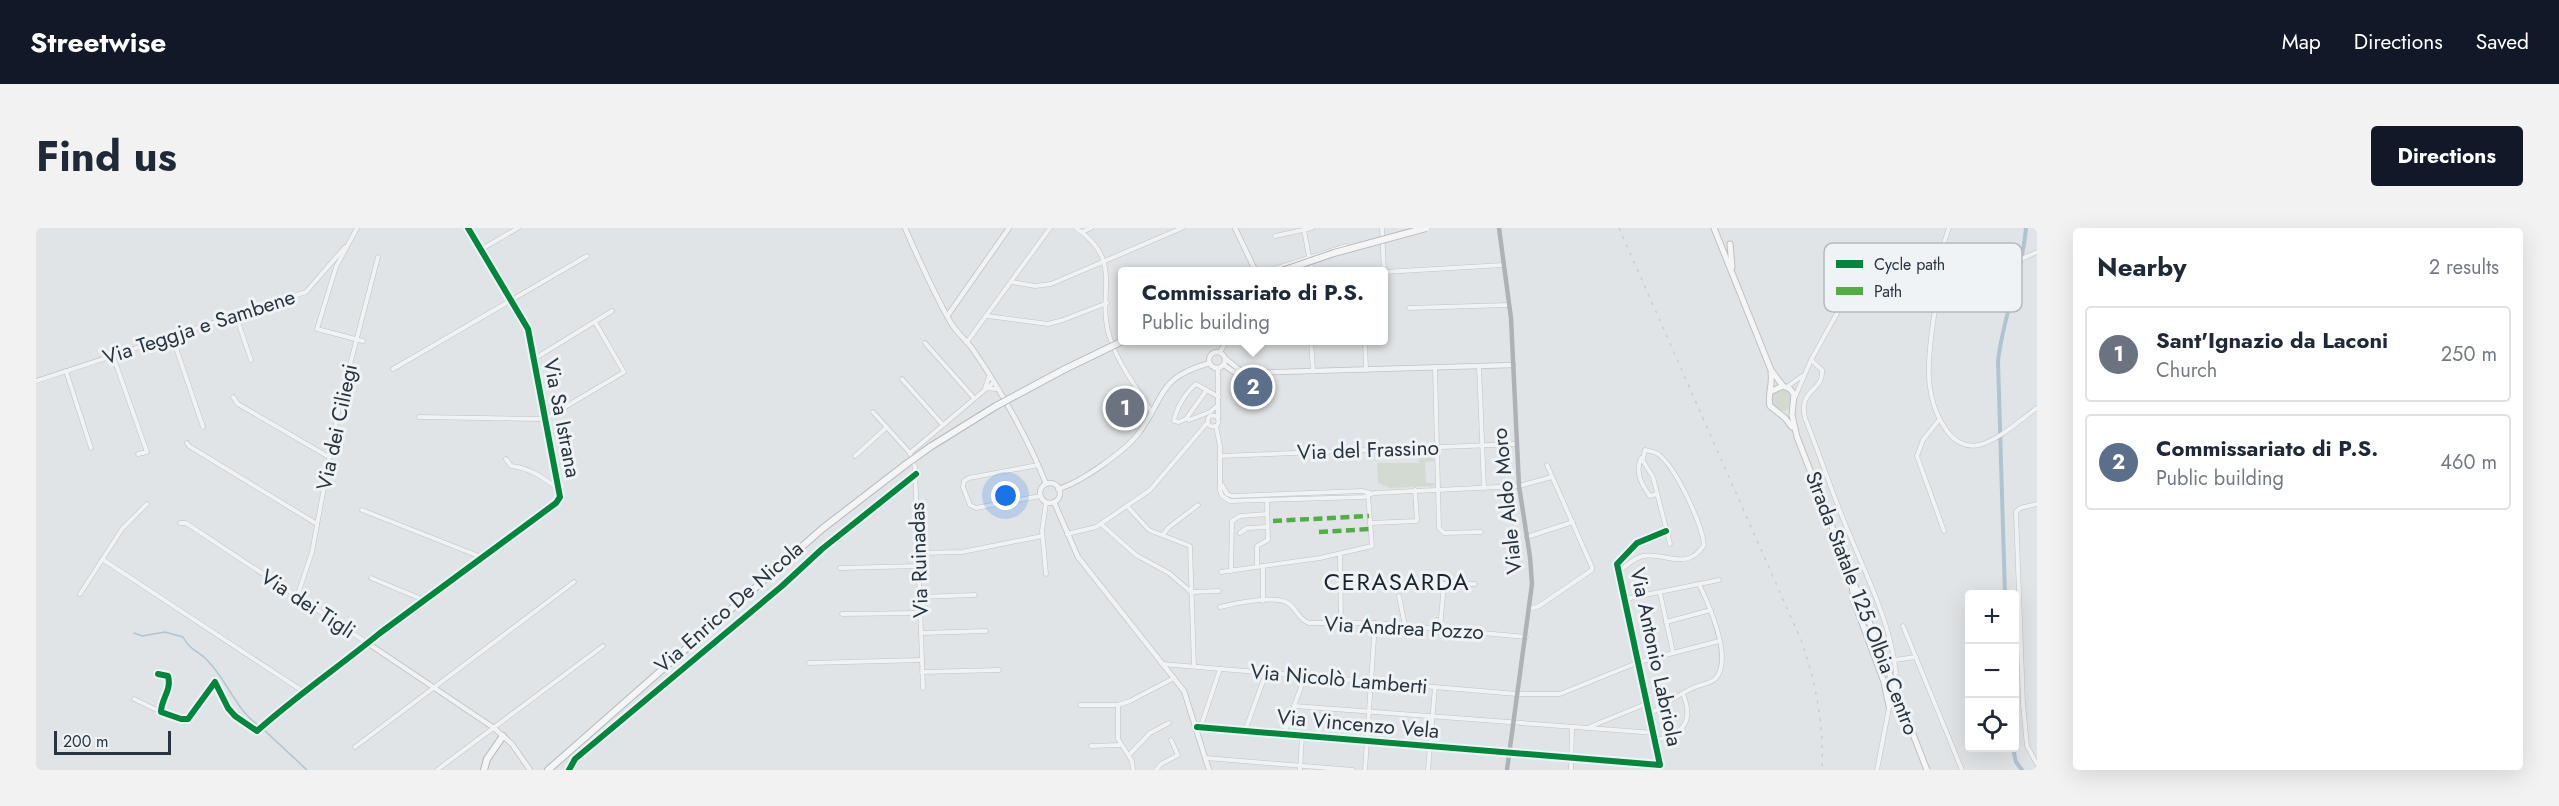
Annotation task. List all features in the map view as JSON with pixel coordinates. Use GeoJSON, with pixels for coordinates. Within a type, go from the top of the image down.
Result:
{"type":"FeatureCollection","features":[{"type":"Feature","properties":{"kind":"highway"},"geometry":{"type":"LineString","coordinates":[[1286,267],[1426,228]]}},
{"type":"Feature","properties":{"kind":"highway"},"geometry":{"type":"LineString","coordinates":[[548,770],[822,529],[905,465],[996,406],[1118,343]]}},
{"type":"Feature","properties":{"kind":"highway"},"geometry":{"type":"LineString","coordinates":[[484,770],[487,759],[503,736]]}},
{"type":"Feature","properties":{"kind":"main road","name":"Viale Aldo Moro"},"geometry":{"type":"LineString","coordinates":[[1499,228],[1509,305],[1519,486],[1532,584],[1512,723],[1508,770]]}},
{"type":"Feature","properties":{"kind":"main road"},"geometry":{"type":"LineString","coordinates":[[1714,228],[1771,370],[1795,398],[1792,408],[1786,412],[1779,413],[1772,409],[1768,402],[1772,391],[1771,370]]}},
{"type":"Feature","properties":{"kind":"main road"},"geometry":{"type":"LineString","coordinates":[[1730,244],[1731,272]]}},
{"type":"Feature","properties":{"kind":"main road"},"geometry":{"type":"LineString","coordinates":[[1772,391],[1785,387]]}},
{"type":"Feature","properties":{"kind":"main road","name":"Strada Statale 125 Olbia Centro"},"geometry":{"type":"LineString","coordinates":[[1792,408],[1797,437]]}},
{"type":"Feature","properties":{"kind":"main road","name":"Strada Statale 125 Olbia Centro"},"geometry":{"type":"LineString","coordinates":[[1779,413],[1790,424],[1797,437],[1927,770]]}},
{"type":"Feature","properties":{"kind":"main road"},"geometry":{"type":"LineString","coordinates":[[1850,574],[1854,601],[1884,682],[1889,706]]}},
{"type":"Feature","properties":{"kind":"street"},"geometry":{"type":"LineString","coordinates":[[357,228],[345,248],[328,288],[317,329],[363,341]]}},
{"type":"Feature","properties":{"kind":"street","name":"Via Sa Istrana"},"geometry":{"type":"LineString","coordinates":[[369,644],[481,557],[556,503],[560,497],[528,329],[468,228]]}},
{"type":"Feature","properties":{"kind":"street"},"geometry":{"type":"LineString","coordinates":[[480,250],[518,228]]}},
{"type":"Feature","properties":{"kind":"street"},"geometry":{"type":"LineString","coordinates":[[905,228],[931,290],[993,383],[1046,484]]}},
{"type":"Feature","properties":{"kind":"street"},"geometry":{"type":"LineString","coordinates":[[948,315],[1009,228]]}},
{"type":"Feature","properties":{"kind":"street"},"geometry":{"type":"LineString","coordinates":[[967,342],[1050,228]]}},
{"type":"Feature","properties":{"kind":"street"},"geometry":{"type":"LineString","coordinates":[[1076,228],[1095,244],[1104,262],[1107,330],[1151,411]]}},
{"type":"Feature","properties":{"kind":"street"},"geometry":{"type":"LineString","coordinates":[[1082,232],[1091,228]]}},
{"type":"Feature","properties":{"kind":"street"},"geometry":{"type":"LineString","coordinates":[[1012,282],[1046,286],[1182,228]]}},
{"type":"Feature","properties":{"kind":"street"},"geometry":{"type":"LineString","coordinates":[[1235,228],[1254,267]]}},
{"type":"Feature","properties":{"kind":"street"},"geometry":{"type":"LineString","coordinates":[[1275,236],[1312,228]]}},
{"type":"Feature","properties":{"kind":"street"},"geometry":{"type":"LineString","coordinates":[[1383,228],[1384,267]]}},
{"type":"Feature","properties":{"kind":"street"},"geometry":{"type":"LineString","coordinates":[[1944,243],[1949,228]]}},
{"type":"Feature","properties":{"kind":"street"},"geometry":{"type":"LineString","coordinates":[[1304,230],[1311,267]]}},
{"type":"Feature","properties":{"kind":"street"},"geometry":{"type":"LineString","coordinates":[[1284,267],[1346,246]]}},
{"type":"Feature","properties":{"kind":"street","name":"Via Teggja e Sambene"},"geometry":{"type":"LineString","coordinates":[[36,381],[306,292],[345,248]]}},
{"type":"Feature","properties":{"kind":"street"},"geometry":{"type":"LineString","coordinates":[[2022,259],[2037,252]]}},
{"type":"Feature","properties":{"kind":"street"},"geometry":{"type":"LineString","coordinates":[[393,369],[586,256]]}},
{"type":"Feature","properties":{"kind":"street","name":"Via dei Ciliegi"},"geometry":{"type":"LineString","coordinates":[[297,597],[312,552],[329,457],[356,339],[378,257]]}},
{"type":"Feature","properties":{"kind":"street"},"geometry":{"type":"LineString","coordinates":[[1388,272],[1503,265]]}},
{"type":"Feature","properties":{"kind":"street"},"geometry":{"type":"LineString","coordinates":[[987,316],[1048,324],[1107,303]]}},
{"type":"Feature","properties":{"kind":"street"},"geometry":{"type":"LineString","coordinates":[[1409,308],[1509,305]]}},
{"type":"Feature","properties":{"kind":"street"},"geometry":{"type":"LineString","coordinates":[[534,359],[612,311]]}},
{"type":"Feature","properties":{"kind":"street"},"geometry":{"type":"LineString","coordinates":[[1795,398],[1803,376],[1838,312]]}},
{"type":"Feature","properties":{"kind":"street"},"geometry":{"type":"LineString","coordinates":[[1935,312],[1928,382],[1932,405],[1951,436],[1962,444],[1979,445],[2037,408]]}},
{"type":"Feature","properties":{"kind":"street"},"geometry":{"type":"LineString","coordinates":[[236,316],[251,360]]}},
{"type":"Feature","properties":{"kind":"street"},"geometry":{"type":"LineString","coordinates":[[419,417],[545,419],[624,372],[596,322]]}},
{"type":"Feature","properties":{"kind":"street"},"geometry":{"type":"LineString","coordinates":[[172,336],[203,428]]}},
{"type":"Feature","properties":{"kind":"street"},"geometry":{"type":"LineString","coordinates":[[925,343],[974,398]]}},
{"type":"Feature","properties":{"kind":"street"},"geometry":{"type":"LineString","coordinates":[[1220,352],[1224,345]]}},
{"type":"Feature","properties":{"kind":"street"},"geometry":{"type":"LineString","coordinates":[[1311,345],[1312,371]]}},
{"type":"Feature","properties":{"kind":"street"},"geometry":{"type":"LineString","coordinates":[[1365,345],[1366,370]]}},
{"type":"Feature","properties":{"kind":"street"},"geometry":{"type":"LineString","coordinates":[[1210,363],[1212,353],[1220,352]]}},
{"type":"Feature","properties":{"kind":"street"},"geometry":{"type":"LineString","coordinates":[[1220,352],[1234,368],[1247,373]]}},
{"type":"Feature","properties":{"kind":"street"},"geometry":{"type":"LineString","coordinates":[[113,356],[147,452],[138,454]]}},
{"type":"Feature","properties":{"kind":"street"},"geometry":{"type":"LineString","coordinates":[[1226,359],[1221,367],[1216,426],[1222,496],[1230,501],[1266,501],[1415,490],[1519,486],[1552,477]]}},
{"type":"Feature","properties":{"kind":"street"},"geometry":{"type":"LineString","coordinates":[[1811,360],[1822,370],[1822,377],[1806,395],[1803,402],[1805,418],[1850,536],[1880,603],[1896,672],[1876,770]]}},
{"type":"Feature","properties":{"kind":"street"},"geometry":{"type":"LineString","coordinates":[[1058,489],[1079,480],[1130,442],[1140,432],[1173,379],[1186,371],[1210,363],[1234,372],[1247,373],[1513,365]]}},
{"type":"Feature","properties":{"kind":"street"},"geometry":{"type":"LineString","coordinates":[[1479,367],[1484,488]]}},
{"type":"Feature","properties":{"kind":"street"},"geometry":{"type":"LineString","coordinates":[[1435,368],[1441,531],[1481,532]]}},
{"type":"Feature","properties":{"kind":"street"},"geometry":{"type":"LineString","coordinates":[[66,371],[91,448]]}},
{"type":"Feature","properties":{"kind":"street"},"geometry":{"type":"LineString","coordinates":[[1785,387],[1803,376]]}},
{"type":"Feature","properties":{"kind":"street"},"geometry":{"type":"LineString","coordinates":[[986,388],[989,377]]}},
{"type":"Feature","properties":{"kind":"street"},"geometry":{"type":"LineString","coordinates":[[903,379],[943,425]]}},
{"type":"Feature","properties":{"kind":"street"},"geometry":{"type":"LineString","coordinates":[[910,453],[993,383]]}},
{"type":"Feature","properties":{"kind":"street"},"geometry":{"type":"LineString","coordinates":[[1206,391],[1186,419],[1179,422],[1174,421],[1178,409],[1194,386],[1198,385],[1219,397]]}},
{"type":"Feature","properties":{"kind":"street"},"geometry":{"type":"LineString","coordinates":[[986,388],[996,389]]}},
{"type":"Feature","properties":{"kind":"street"},"geometry":{"type":"LineString","coordinates":[[233,397],[238,404],[329,457]]}},
{"type":"Feature","properties":{"kind":"street"},"geometry":{"type":"LineString","coordinates":[[1066,534],[1101,524],[1150,490],[1219,404]]}},
{"type":"Feature","properties":{"kind":"street","name":"Via Ruinadas"},"geometry":{"type":"LineString","coordinates":[[873,412],[910,453],[916,474],[923,687]]}},
{"type":"Feature","properties":{"kind":"street"},"geometry":{"type":"LineString","coordinates":[[1209,417],[1210,426],[1216,426]]}},
{"type":"Feature","properties":{"kind":"street"},"geometry":{"type":"LineString","coordinates":[[1189,420],[1209,417],[1218,419]]}},
{"type":"Feature","properties":{"kind":"street"},"geometry":{"type":"LineString","coordinates":[[1940,420],[1923,440],[1917,456],[1944,531]]}},
{"type":"Feature","properties":{"kind":"street"},"geometry":{"type":"LineString","coordinates":[[855,456],[887,427]]}},
{"type":"Feature","properties":{"kind":"street"},"geometry":{"type":"LineString","coordinates":[[187,443],[189,447],[225,470],[317,524]]}},
{"type":"Feature","properties":{"kind":"street","name":"Via del Frassino"},"geometry":{"type":"LineString","coordinates":[[1220,456],[1516,444]]}},
{"type":"Feature","properties":{"kind":"street"},"geometry":{"type":"LineString","coordinates":[[1619,571],[1640,557],[1688,559],[1699,552],[1704,545],[1690,501],[1678,481],[1657,453],[1645,450],[1638,467],[1641,484],[1650,496],[1657,494]]}},
{"type":"Feature","properties":{"kind":"street"},"geometry":{"type":"LineString","coordinates":[[506,459],[511,466],[539,474],[559,489]]}},
{"type":"Feature","properties":{"kind":"street"},"geometry":{"type":"LineString","coordinates":[[1643,459],[1653,477],[1670,544]]}},
{"type":"Feature","properties":{"kind":"street"},"geometry":{"type":"LineString","coordinates":[[1038,465],[969,478],[963,483],[968,502],[976,508],[1040,496]]}},
{"type":"Feature","properties":{"kind":"street"},"geometry":{"type":"LineString","coordinates":[[1530,609],[1539,606],[1592,570],[1547,465]]}},
{"type":"Feature","properties":{"kind":"street","name":"Via Enrico De Nicola"},"geometry":{"type":"LineString","coordinates":[[569,770],[575,759],[782,586],[822,549],[916,474]]}},
{"type":"Feature","properties":{"kind":"street"},"geometry":{"type":"LineString","coordinates":[[1046,484],[1055,485],[1059,497],[1054,502],[1046,503]]}},
{"type":"Feature","properties":{"kind":"street"},"geometry":{"type":"LineString","coordinates":[[1046,484],[1040,490],[1040,496],[1046,503]]}},
{"type":"Feature","properties":{"kind":"street"},"geometry":{"type":"LineString","coordinates":[[1221,484],[1227,494],[1232,496],[1362,491],[1369,494]]}},
{"type":"Feature","properties":{"kind":"street"},"geometry":{"type":"LineString","coordinates":[[1370,523],[1417,521],[1415,490]]}},
{"type":"Feature","properties":{"kind":"street"},"geometry":{"type":"LineString","coordinates":[[1221,572],[1340,554],[1372,546],[1369,494]]}},
{"type":"Feature","properties":{"kind":"street"},"geometry":{"type":"LineString","coordinates":[[1263,601],[1257,546],[1268,540],[1266,501]]}},
{"type":"Feature","properties":{"kind":"street"},"geometry":{"type":"LineString","coordinates":[[1054,502],[1078,557],[1184,691],[1201,726],[1209,770]]}},
{"type":"Feature","properties":{"kind":"street"},"geometry":{"type":"LineString","coordinates":[[1046,503],[1042,522],[1046,574]]}},
{"type":"Feature","properties":{"kind":"street"},"geometry":{"type":"LineString","coordinates":[[80,594],[122,529],[147,504]]}},
{"type":"Feature","properties":{"kind":"street"},"geometry":{"type":"LineString","coordinates":[[2037,504],[2020,508],[2016,512],[2023,704],[2027,746],[2037,764]]}},
{"type":"Feature","properties":{"kind":"street"},"geometry":{"type":"LineString","coordinates":[[1163,535],[1168,528],[1198,505]]}},
{"type":"Feature","properties":{"kind":"street"},"geometry":{"type":"LineString","coordinates":[[1127,506],[1149,530],[1190,546],[1194,666]]}},
{"type":"Feature","properties":{"kind":"street"},"geometry":{"type":"LineString","coordinates":[[362,510],[481,557]]}},
{"type":"Feature","properties":{"kind":"street"},"geometry":{"type":"LineString","coordinates":[[1231,571],[1232,521],[1240,516],[1267,514]]}},
{"type":"Feature","properties":{"kind":"street"},"geometry":{"type":"LineString","coordinates":[[1527,537],[1573,522]]}},
{"type":"Feature","properties":{"kind":"street","name":"Via dei Tigli"},"geometry":{"type":"LineString","coordinates":[[180,523],[186,523],[494,728],[521,754],[530,770]]}},
{"type":"Feature","properties":{"kind":"street"},"geometry":{"type":"LineString","coordinates":[[1101,524],[1136,555],[1169,573],[1191,592],[1219,591]]}},
{"type":"Feature","properties":{"kind":"street"},"geometry":{"type":"LineString","coordinates":[[1240,532],[1247,528],[1267,527]]}},
{"type":"Feature","properties":{"kind":"street","name":"Via Antonio Labriola"},"geometry":{"type":"LineString","coordinates":[[1644,764],[1660,765],[1651,713],[1617,564],[1637,543],[1666,531]]}},
{"type":"Feature","properties":{"kind":"street"},"geometry":{"type":"LineString","coordinates":[[919,553],[962,552],[1042,536]]}},
{"type":"Feature","properties":{"kind":"street"},"geometry":{"type":"LineString","coordinates":[[1340,554],[1341,623]]}},
{"type":"Feature","properties":{"kind":"street"},"geometry":{"type":"LineString","coordinates":[[102,559],[304,692]]}},
{"type":"Feature","properties":{"kind":"street"},"geometry":{"type":"LineString","coordinates":[[840,568],[919,566]]}},
{"type":"Feature","properties":{"kind":"street"},"geometry":{"type":"LineString","coordinates":[[371,578],[424,600]]}},
{"type":"Feature","properties":{"kind":"street"},"geometry":{"type":"LineString","coordinates":[[1625,599],[1719,580]]}},
{"type":"Feature","properties":{"kind":"street"},"geometry":{"type":"LineString","coordinates":[[355,747],[574,582]]}},
{"type":"Feature","properties":{"kind":"street"},"geometry":{"type":"LineString","coordinates":[[1416,584],[1475,584]]}},
{"type":"Feature","properties":{"kind":"street"},"geometry":{"type":"LineString","coordinates":[[1440,628],[1444,584]]}},
{"type":"Feature","properties":{"kind":"street"},"geometry":{"type":"LineString","coordinates":[[1651,713],[1716,678],[1721,665],[1719,641],[1711,610],[1699,584]]}},
{"type":"Feature","properties":{"kind":"street"},"geometry":{"type":"LineString","coordinates":[[1660,593],[1673,652]]}},
{"type":"Feature","properties":{"kind":"street"},"geometry":{"type":"LineString","coordinates":[[920,597],[975,595]]}},
{"type":"Feature","properties":{"kind":"street"},"geometry":{"type":"LineString","coordinates":[[1399,596],[1405,626]]}},
{"type":"Feature","properties":{"kind":"street","name":"Via Andrea Pozzo"},"geometry":{"type":"LineString","coordinates":[[1220,607],[1239,602],[1286,602],[1306,622],[1375,623],[1526,637]]}},
{"type":"Feature","properties":{"kind":"street"},"geometry":{"type":"LineString","coordinates":[[1666,622],[1711,610]]}},
{"type":"Feature","properties":{"kind":"street"},"geometry":{"type":"LineString","coordinates":[[842,614],[920,613]]}},
{"type":"Feature","properties":{"kind":"street"},"geometry":{"type":"LineString","coordinates":[[1365,770],[1375,623]]}},
{"type":"Feature","properties":{"kind":"street"},"geometry":{"type":"LineString","coordinates":[[1903,626],[1962,770]]}},
{"type":"Feature","properties":{"kind":"street"},"geometry":{"type":"LineString","coordinates":[[921,633],[986,631]]}},
{"type":"Feature","properties":{"kind":"street","name":"Via Nicolò Lamberti"},"geometry":{"type":"LineString","coordinates":[[1161,664],[1517,694],[1560,694],[1639,662],[1719,641]]}},
{"type":"Feature","properties":{"kind":"street"},"geometry":{"type":"LineString","coordinates":[[134,699],[161,712],[188,719],[215,682],[228,708],[257,731],[304,692],[369,644]]}},
{"type":"Feature","properties":{"kind":"street"},"geometry":{"type":"LineString","coordinates":[[437,770],[603,646]]}},
{"type":"Feature","properties":{"kind":"street"},"geometry":{"type":"LineString","coordinates":[[1894,660],[1916,657]]}},
{"type":"Feature","properties":{"kind":"street"},"geometry":{"type":"LineString","coordinates":[[810,663],[922,660]]}},
{"type":"Feature","properties":{"kind":"street"},"geometry":{"type":"LineString","coordinates":[[1201,726],[1220,669]]}},
{"type":"Feature","properties":{"kind":"street"},"geometry":{"type":"LineString","coordinates":[[922,672],[999,670]]}},
{"type":"Feature","properties":{"kind":"street"},"geometry":{"type":"LineString","coordinates":[[1245,732],[1266,673]]}},
{"type":"Feature","properties":{"kind":"street"},"geometry":{"type":"LineString","coordinates":[[158,674],[168,676],[169,681],[169,689],[161,712]]}},
{"type":"Feature","properties":{"kind":"street"},"geometry":{"type":"LineString","coordinates":[[1284,734],[1305,676]]}},
{"type":"Feature","properties":{"kind":"street"},"geometry":{"type":"LineString","coordinates":[[1080,705],[1118,705],[1174,678]]}},
{"type":"Feature","properties":{"kind":"street"},"geometry":{"type":"LineString","coordinates":[[1428,770],[1435,687]]}},
{"type":"Feature","properties":{"kind":"street"},"geometry":{"type":"LineString","coordinates":[[1656,740],[1683,729],[1687,722],[1687,703],[1683,694]]}},
{"type":"Feature","properties":{"kind":"street"},"geometry":{"type":"LineString","coordinates":[[1586,728],[1648,703]]}},
{"type":"Feature","properties":{"kind":"street"},"geometry":{"type":"LineString","coordinates":[[1118,705],[1117,730],[1120,745],[1129,755],[1133,770]]}},
{"type":"Feature","properties":{"kind":"street"},"geometry":{"type":"LineString","coordinates":[[1294,706],[1655,733]]}},
{"type":"Feature","properties":{"kind":"street"},"geometry":{"type":"LineString","coordinates":[[1604,721],[1605,730]]}},
{"type":"Feature","properties":{"kind":"street"},"geometry":{"type":"LineString","coordinates":[[1129,755],[1150,733],[1169,723]]}},
{"type":"Feature","properties":{"kind":"street","name":"Via Vincenzo Vela"},"geometry":{"type":"LineString","coordinates":[[1201,726],[1245,732],[1644,764]]}},
{"type":"Feature","properties":{"kind":"street"},"geometry":{"type":"LineString","coordinates":[[1571,770],[1572,728]]}},
{"type":"Feature","properties":{"kind":"street"},"geometry":{"type":"LineString","coordinates":[[1300,767],[1302,736]]}},
{"type":"Feature","properties":{"kind":"street"},"geometry":{"type":"LineString","coordinates":[[1156,770],[1161,764],[1179,755],[1171,740]]}},
{"type":"Feature","properties":{"kind":"street"},"geometry":{"type":"LineString","coordinates":[[1091,746],[1120,745]]}},
{"type":"Feature","properties":{"kind":"street"},"geometry":{"type":"LineString","coordinates":[[1206,758],[1353,770]]}},
{"type":"Feature","properties":{"kind":"shaded area"},"geometry":{"type":"Polygon","coordinates":[[[1782,389],[1790,392],[1793,400],[1790,408],[1782,411],[1774,408],[1771,400],[1774,392],[1782,389]]]}},
{"type":"Feature","properties":{"kind":"shaded area"},"geometry":{"type":"Polygon","coordinates":[[[1419,452],[1433,453],[1434,461],[1425,462],[1426,483],[1435,483],[1434,486],[1390,488],[1378,483],[1377,463],[1419,463],[1419,452]]]}},
{"type":"Feature","properties":{"kind":"waterway"},"geometry":{"type":"LineString","coordinates":[[2022,256],[2026,228]]}},
{"type":"Feature","properties":{"kind":"waterway"},"geometry":{"type":"LineString","coordinates":[[2005,590],[1998,361],[2008,312]]}},
{"type":"Feature","properties":{"kind":"waterway"},"geometry":{"type":"LineString","coordinates":[[134,633],[142,636],[165,632],[183,637],[214,668],[244,711],[259,726]]}},
{"type":"Feature","properties":{"kind":"waterway"},"geometry":{"type":"LineString","coordinates":[[263,729],[307,770]]}},
{"type":"Feature","properties":{"kind":"waterway"},"geometry":{"type":"LineString","coordinates":[[2014,752],[2016,762],[2022,770]]}},
{"type":"Feature","properties":{"kind":"railway"},"geometry":{"type":"LineString","coordinates":[[1619,228],[1801,640],[1818,704],[1822,737],[1822,770]]}},
{"type":"Feature","properties":{"kind":"marked path"},"geometry":{"type":"LineString","coordinates":[[1273,521],[1369,516]]}},
{"type":"Feature","properties":{"kind":"marked path"},"geometry":{"type":"LineString","coordinates":[[1319,532],[1370,529]]}},
{"type":"Feature","properties":{"kind":"cycle path"},"geometry":{"type":"LineString","coordinates":[[158,674],[168,676],[169,681],[161,712],[188,719],[215,682],[228,708],[235,716],[257,731],[380,633],[556,503],[560,497],[528,329],[468,228]]}},
{"type":"Feature","properties":{"kind":"cycle path"},"geometry":{"type":"LineString","coordinates":[[569,770],[575,759],[782,586],[822,549],[916,474]]}},
{"type":"Feature","properties":{"kind":"cycle path"},"geometry":{"type":"LineString","coordinates":[[1197,727],[1660,765],[1617,564],[1637,543],[1666,531]]}},
{"type":"Feature","properties":{"kind":"place","name":"Commissariato di P.S."},"geometry":{"type":"Point","coordinates":[1253,387]}},
{"type":"Feature","properties":{"kind":"place","name":"Sant'Ignazio da Laconi"},"geometry":{"type":"Point","coordinates":[1125,408]}},
{"type":"Feature","properties":{"kind":"district","name":"CERASARDA"},"geometry":{"type":"Point","coordinates":[1397,581]}}]}
